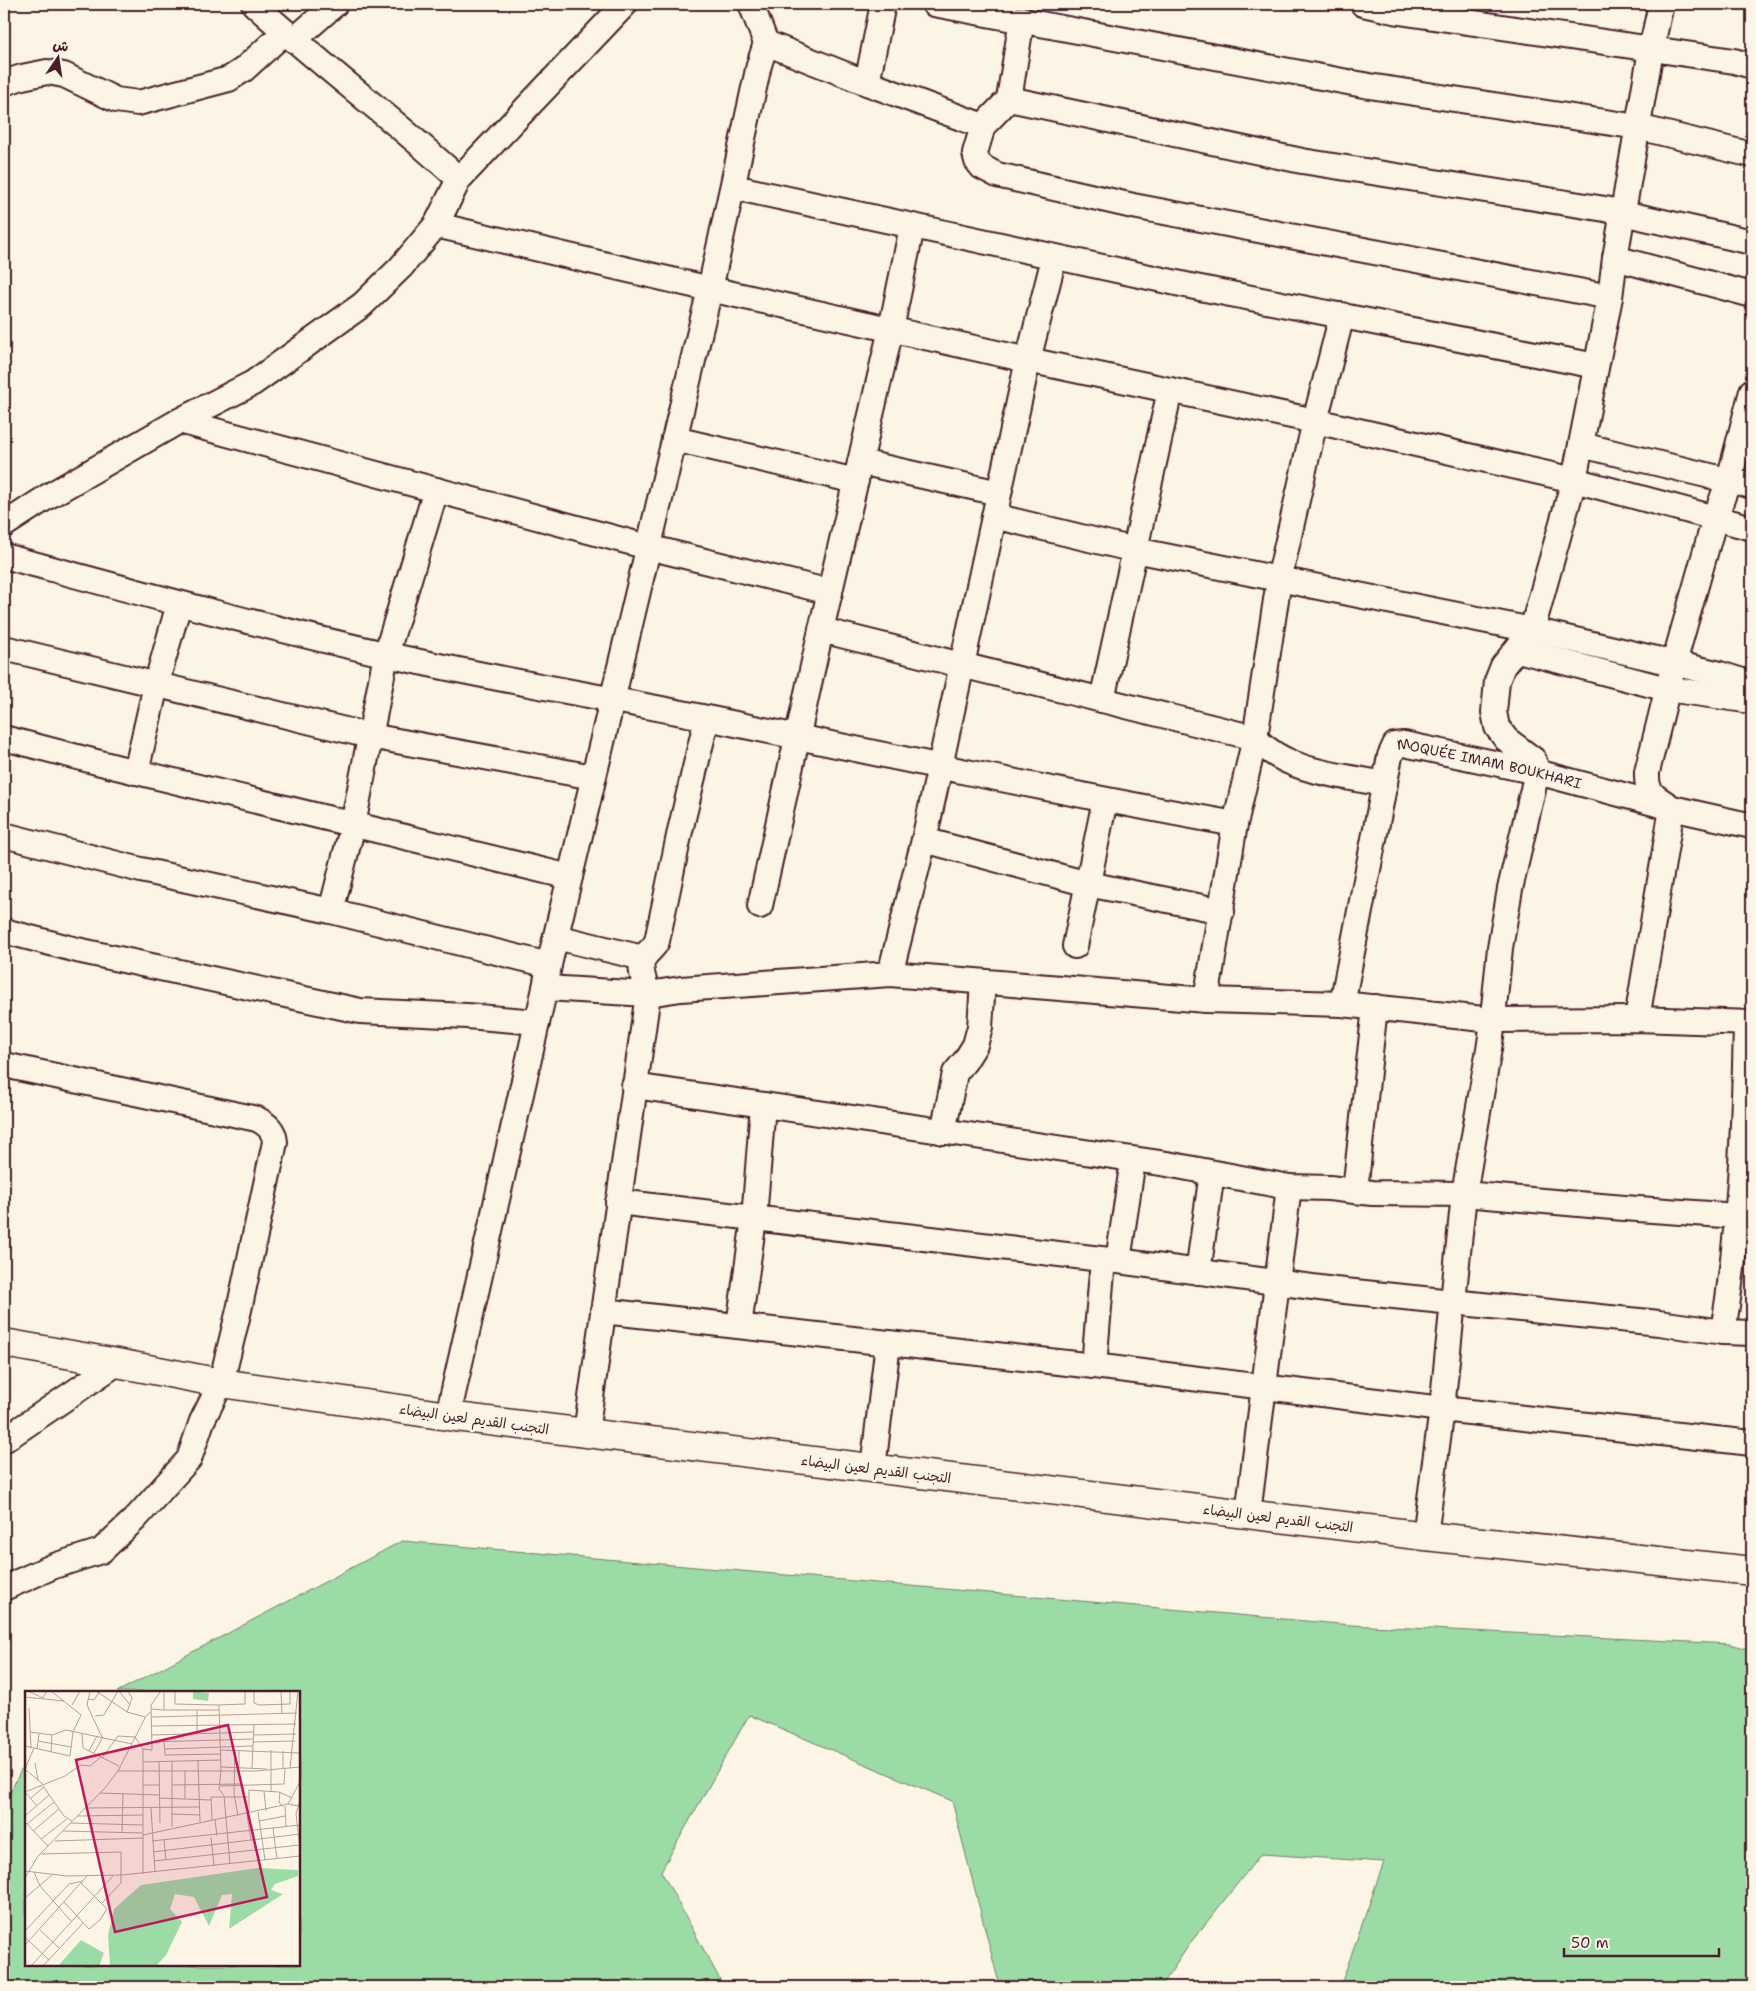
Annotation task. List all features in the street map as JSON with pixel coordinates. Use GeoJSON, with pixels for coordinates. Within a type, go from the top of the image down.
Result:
{"type":"FeatureCollection","features":[{"type":"Feature","properties":{"kind":"main road","name":"التجنب القديم لعين البيضاء"},"geometry":{"type":"LineString","coordinates":[[4,1343],[221,1383],[448,1416],[1425,1536],[1752,1571]]}},
{"type":"Feature","properties":{"kind":"street"},"geometry":{"type":"LineString","coordinates":[[254,4],[361,97],[417,140],[459,179]]}},
{"type":"Feature","properties":{"kind":"street"},"geometry":{"type":"LineString","coordinates":[[4,83],[47,72],[64,75],[116,100],[138,102],[229,79],[335,4]]}},
{"type":"Feature","properties":{"kind":"street"},"geometry":{"type":"LineString","coordinates":[[4,525],[47,497],[179,421],[253,383],[362,305],[401,267],[436,225],[459,179],[626,4]]}},
{"type":"Feature","properties":{"kind":"street"},"geometry":{"type":"LineString","coordinates":[[448,1416],[593,777],[710,289],[754,85],[766,43],[751,4]]}},
{"type":"Feature","properties":{"kind":"street"},"geometry":{"type":"LineString","coordinates":[[866,83],[883,4]]}},
{"type":"Feature","properties":{"kind":"street"},"geometry":{"type":"LineString","coordinates":[[934,4],[1022,19],[1369,86],[1638,127],[1752,155]]}},
{"type":"Feature","properties":{"kind":"street"},"geometry":{"type":"LineString","coordinates":[[1363,4],[1400,8],[1651,50],[1734,61],[1752,66]]}},
{"type":"Feature","properties":{"kind":"street"},"geometry":{"type":"LineString","coordinates":[[1425,1536],[1442,1408],[1464,1194],[1493,1020],[1500,948],[1510,890],[1537,772],[1534,760],[1506,739],[1497,727],[1494,712],[1497,681],[1503,666],[1518,650],[1532,630],[1574,480],[1610,297],[1651,50],[1661,4]]}},
{"type":"Feature","properties":{"kind":"street"},"geometry":{"type":"LineString","coordinates":[[1022,19],[1009,99],[984,126],[975,153],[976,161],[982,167],[998,175],[1134,206],[1610,297]]}},
{"type":"Feature","properties":{"kind":"street"},"geometry":{"type":"LineString","coordinates":[[766,43],[866,83],[984,126]]}},
{"type":"Feature","properties":{"kind":"street"},"geometry":{"type":"LineString","coordinates":[[1009,99],[1302,161],[1623,213],[1752,242]]}},
{"type":"Feature","properties":{"kind":"street"},"geometry":{"type":"LineString","coordinates":[[733,187],[1054,258],[1596,366]]}},
{"type":"Feature","properties":{"kind":"street"},"geometry":{"type":"LineString","coordinates":[[436,225],[710,289],[1028,360],[1315,421],[1574,480],[1752,528]]}},
{"type":"Feature","properties":{"kind":"street"},"geometry":{"type":"LineString","coordinates":[[760,906],[821,630],[891,329],[912,227]]}},
{"type":"Feature","properties":{"kind":"street"},"geometry":{"type":"LineString","coordinates":[[890,974],[924,840],[1028,360],[1054,258]]}},
{"type":"Feature","properties":{"kind":"street"},"geometry":{"type":"LineString","coordinates":[[1615,258],[1752,295]]}},
{"type":"Feature","properties":{"kind":"street"},"geometry":{"type":"LineString","coordinates":[[1206,1000],[1235,824],[1255,738],[1278,580],[1315,421],[1342,316]]}},
{"type":"Feature","properties":{"kind":"street"},"geometry":{"type":"LineString","coordinates":[[1102,700],[1170,390]]}},
{"type":"Feature","properties":{"kind":"street"},"geometry":{"type":"LineString","coordinates":[[1637,1019],[1672,808],[1650,792],[1647,783],[1647,772],[1674,664],[1715,518],[1729,480],[1752,391]]}},
{"type":"Feature","properties":{"kind":"street"},"geometry":{"type":"LineString","coordinates":[[179,421],[648,547],[830,592]]}},
{"type":"Feature","properties":{"kind":"street"},"geometry":{"type":"LineString","coordinates":[[674,439],[999,493]]}},
{"type":"Feature","properties":{"kind":"street"},"geometry":{"type":"LineString","coordinates":[[1581,445],[1752,486]]}},
{"type":"Feature","properties":{"kind":"street"},"geometry":{"type":"LineString","coordinates":[[331,911],[353,825],[386,655],[436,490]]}},
{"type":"Feature","properties":{"kind":"street"},"geometry":{"type":"LineString","coordinates":[[994,516],[1135,550],[1532,630],[1720,674],[1750,702]]}},
{"type":"Feature","properties":{"kind":"street"},"geometry":{"type":"LineString","coordinates":[[4,556],[179,604],[386,655],[707,718],[1105,800],[1235,824]]}},
{"type":"Feature","properties":{"kind":"street"},"geometry":{"type":"LineString","coordinates":[[136,772],[156,685],[179,604]]}},
{"type":"Feature","properties":{"kind":"street"},"geometry":{"type":"LineString","coordinates":[[821,630],[1255,738],[1271,754],[1302,767],[1385,784]]}},
{"type":"Feature","properties":{"kind":"street"},"geometry":{"type":"LineString","coordinates":[[4,648],[370,736],[593,777]]}},
{"type":"Feature","properties":{"kind":"street"},"geometry":{"type":"LineString","coordinates":[[1518,650],[1668,689],[1750,702]]}},
{"type":"Feature","properties":{"kind":"street"},"geometry":{"type":"LineString","coordinates":[[586,1434],[648,994],[642,970],[643,958],[653,949],[657,941],[680,831],[707,718]]}},
{"type":"Feature","properties":{"kind":"street"},"geometry":{"type":"LineString","coordinates":[[4,738],[570,878]]}},
{"type":"Feature","properties":{"kind":"street","name":"MOQUÉE IMAM BOUKHARI"},"geometry":{"type":"LineString","coordinates":[[1342,1004],[1392,748],[1398,744],[1537,772],[1672,808],[1752,826]]}},
{"type":"Feature","properties":{"kind":"street"},"geometry":{"type":"LineString","coordinates":[[1075,946],[1105,800]]}},
{"type":"Feature","properties":{"kind":"street"},"geometry":{"type":"LineString","coordinates":[[4,835],[141,870],[331,911],[547,976],[648,994],[890,974],[1206,1000],[1342,1004],[1493,1020],[1637,1019],[1749,1023],[1744,1115],[1745,1217],[1723,1332]]}},
{"type":"Feature","properties":{"kind":"street"},"geometry":{"type":"LineString","coordinates":[[924,840],[1088,884],[1222,911]]}},
{"type":"Feature","properties":{"kind":"street"},"geometry":{"type":"LineString","coordinates":[[4,931],[77,950],[360,1011],[467,1016],[537,1022]]}},
{"type":"Feature","properties":{"kind":"street"},"geometry":{"type":"LineString","coordinates":[[556,937],[643,958]]}},
{"type":"Feature","properties":{"kind":"street"},"geometry":{"type":"LineString","coordinates":[[943,1132],[955,1072],[975,1044],[980,1027],[983,982]]}},
{"type":"Feature","properties":{"kind":"street"},"geometry":{"type":"LineString","coordinates":[[1355,1191],[1375,1008]]}},
{"type":"Feature","properties":{"kind":"street"},"geometry":{"type":"LineString","coordinates":[[4,1065],[242,1115],[257,1119],[268,1125],[274,1134],[273,1152],[239,1310],[221,1383],[202,1421],[190,1460],[135,1519],[101,1551],[54,1566],[4,1588]]}},
{"type":"Feature","properties":{"kind":"street"},"geometry":{"type":"LineString","coordinates":[[634,1086],[1167,1164],[1290,1187],[1372,1193],[1464,1194],[1745,1217]]}},
{"type":"Feature","properties":{"kind":"street"},"geometry":{"type":"LineString","coordinates":[[739,1326],[754,1219],[763,1105]]}},
{"type":"Feature","properties":{"kind":"street"},"geometry":{"type":"LineString","coordinates":[[1094,1366],[1111,1261],[1133,1160]]}},
{"type":"Feature","properties":{"kind":"street"},"geometry":{"type":"LineString","coordinates":[[1198,1272],[1212,1173]]}},
{"type":"Feature","properties":{"kind":"street"},"geometry":{"type":"LineString","coordinates":[[1248,1514],[1290,1187]]}},
{"type":"Feature","properties":{"kind":"street"},"geometry":{"type":"LineString","coordinates":[[618,1202],[1111,1261],[1278,1284],[1659,1323],[1723,1332],[1752,1333]]}},
{"type":"Feature","properties":{"kind":"street"},"geometry":{"type":"LineString","coordinates":[[603,1311],[1752,1443]]}},
{"type":"Feature","properties":{"kind":"street"},"geometry":{"type":"LineString","coordinates":[[873,1468],[888,1343]]}},
{"type":"Feature","properties":{"kind":"street"},"geometry":{"type":"LineString","coordinates":[[4,1440],[117,1363]]}},
{"type":"Feature","properties":{"kind":"green space"},"geometry":{"type":"Polygon","coordinates":[[[402,1541],[1351,1625],[1730,1644],[1752,1650],[1752,1987],[1340,1987],[1384,1862],[1261,1854],[1191,1942],[1161,1987],[1000,1987],[952,1801],[749,1715],[661,1871],[724,1987],[4,1987],[4,1805],[25,1762],[25,1966],[300,1966],[300,1691],[119,1691],[402,1541]]]}}]}
